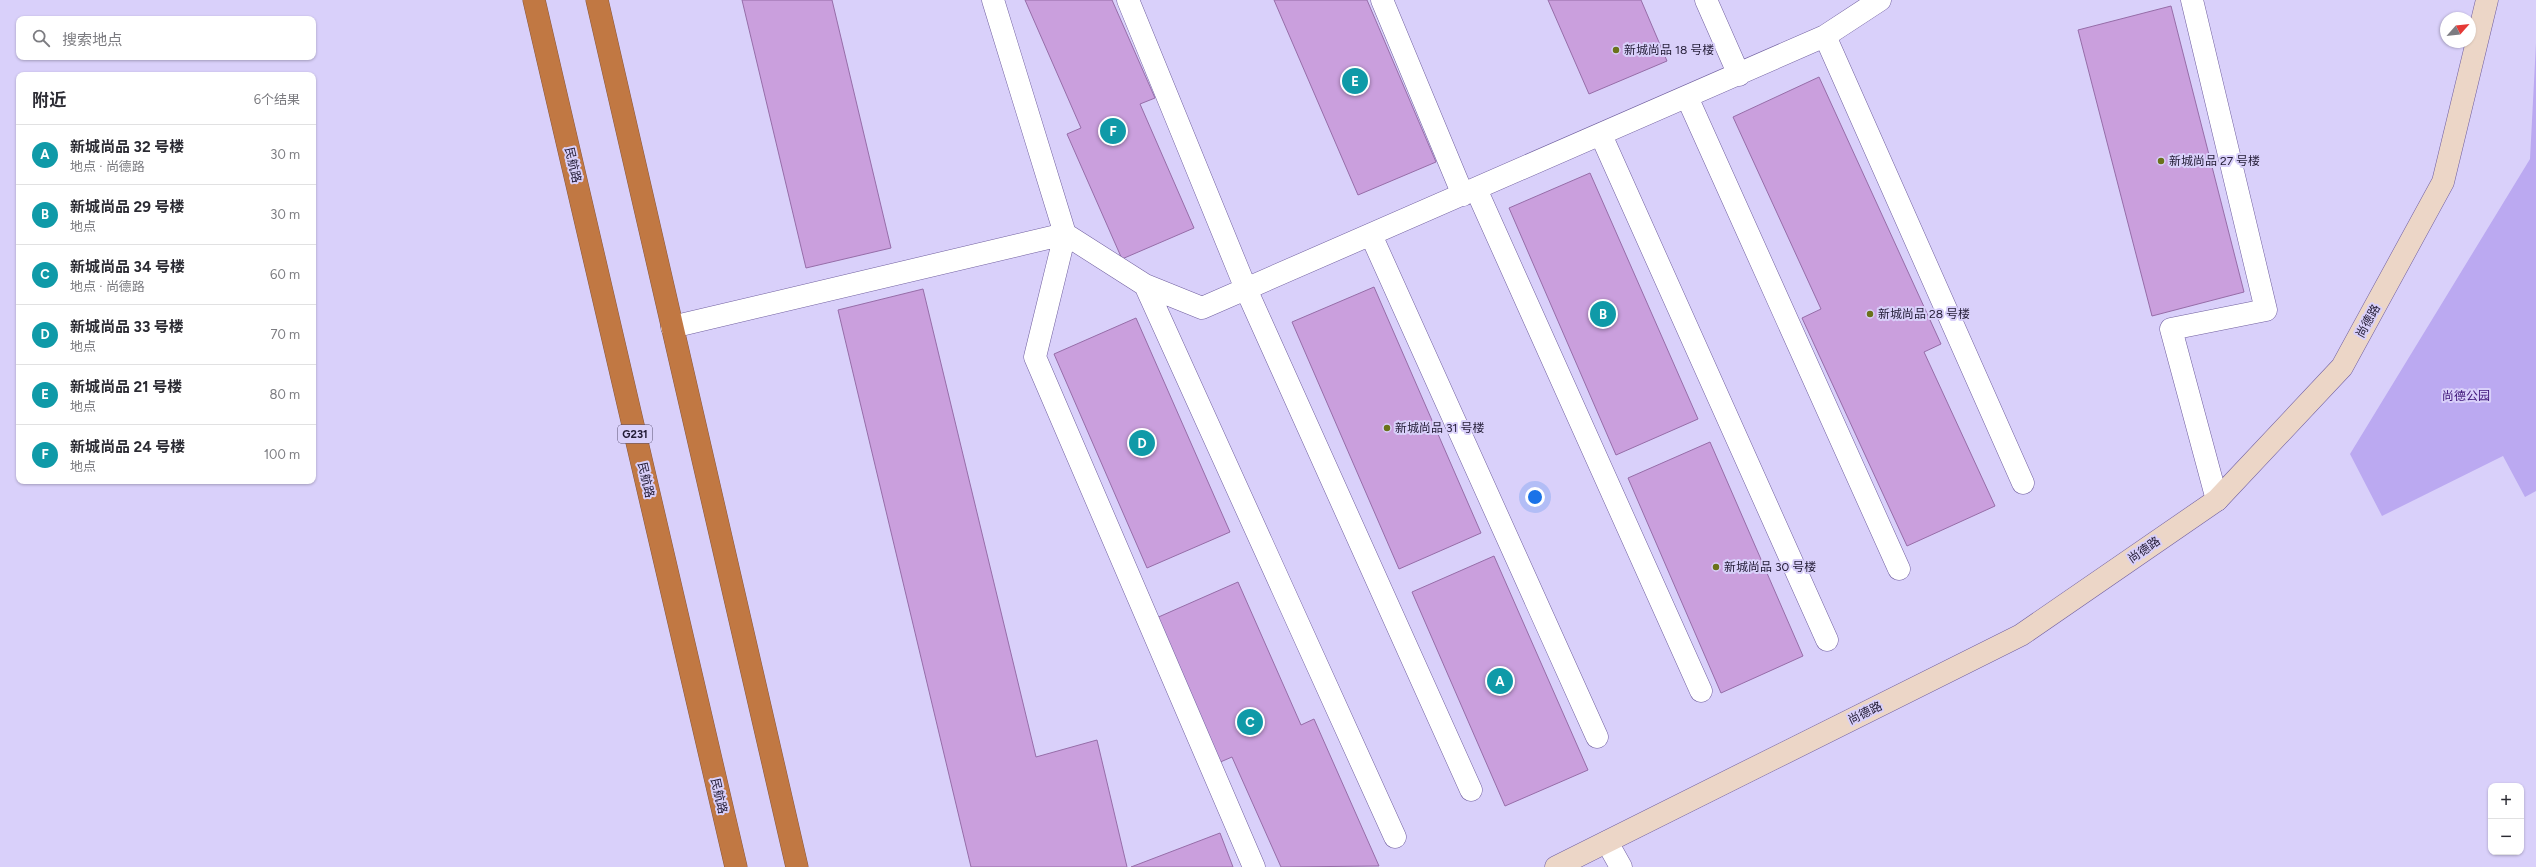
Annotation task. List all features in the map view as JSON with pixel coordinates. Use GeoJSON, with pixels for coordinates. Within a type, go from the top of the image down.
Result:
{"type":"FeatureCollection","features":[{"type":"Feature","properties":{"kind":"highway","name":"民航路"},"geometry":{"type":"LineString","coordinates":[[534,0],[736,867]]}},
{"type":"Feature","properties":{"kind":"highway"},"geometry":{"type":"LineString","coordinates":[[597,0],[797,867]]}},
{"type":"Feature","properties":{"kind":"street"},"geometry":{"type":"LineString","coordinates":[[993,0],[1066,234],[1036,357],[1254,867]]}},
{"type":"Feature","properties":{"kind":"street"},"geometry":{"type":"LineString","coordinates":[[1128,0],[1246,289],[1471,790]]}},
{"type":"Feature","properties":{"kind":"street"},"geometry":{"type":"LineString","coordinates":[[1382,0],[1469,192],[1701,691]]}},
{"type":"Feature","properties":{"kind":"street"},"geometry":{"type":"LineString","coordinates":[[1706,0],[1739,75]]}},
{"type":"Feature","properties":{"kind":"street"},"geometry":{"type":"LineString","coordinates":[[672,327],[1066,234],[1145,285],[1202,308],[1739,75],[1825,36],[1880,0]]}},
{"type":"Feature","properties":{"kind":"street"},"geometry":{"type":"LineString","coordinates":[[2192,0],[2266,310],[2170,329],[2218,500]]}},
{"type":"Feature","properties":{"kind":"street","name":"尚德路"},"geometry":{"type":"LineString","coordinates":[[1556,867],[2022,636],[2218,500],[2342,367],[2443,182],[2487,0]]}},
{"type":"Feature","properties":{"kind":"street"},"geometry":{"type":"LineString","coordinates":[[1825,36],[2023,483]]}},
{"type":"Feature","properties":{"kind":"street"},"geometry":{"type":"LineString","coordinates":[[1687,97],[1899,569]]}},
{"type":"Feature","properties":{"kind":"street"},"geometry":{"type":"LineString","coordinates":[[1600,135],[1827,640]]}},
{"type":"Feature","properties":{"kind":"street"},"geometry":{"type":"LineString","coordinates":[[1371,235],[1597,737]]}},
{"type":"Feature","properties":{"kind":"street"},"geometry":{"type":"LineString","coordinates":[[1145,285],[1395,837]]}},
{"type":"Feature","properties":{"kind":"street"},"geometry":{"type":"LineString","coordinates":[[1608,842],[1621,867]]}},
{"type":"Feature","properties":{"kind":"green space","name":"尚德公园"},"geometry":{"type":"Polygon","coordinates":[[[2536,43],[2536,491],[2525,497],[2503,456],[2382,516],[2350,454],[2530,159],[2536,43]]]}},
{"type":"Feature","properties":{"kind":"building"},"geometry":{"type":"Polygon","coordinates":[[[742,0],[832,0],[891,248],[806,268],[742,0]]]}},
{"type":"Feature","properties":{"kind":"building"},"geometry":{"type":"Polygon","coordinates":[[[1025,0],[1112,0],[1155,98],[1140,104],[1194,228],[1122,259],[1067,134],[1081,128],[1025,0]]]}},
{"type":"Feature","properties":{"kind":"building"},"geometry":{"type":"Polygon","coordinates":[[[1274,0],[1367,0],[1436,162],[1358,195],[1274,0]]]}},
{"type":"Feature","properties":{"kind":"building","name":"新城尚品 18 号楼"},"geometry":{"type":"Polygon","coordinates":[[[1548,0],[1641,0],[1667,61],[1589,94],[1548,0]]]}},
{"type":"Feature","properties":{"kind":"building","name":"新城尚品 27 号楼"},"geometry":{"type":"Polygon","coordinates":[[[2171,6],[2244,292],[2152,316],[2078,30],[2171,6]]]}},
{"type":"Feature","properties":{"kind":"building","name":"新城尚品 28 号楼"},"geometry":{"type":"Polygon","coordinates":[[[1819,77],[1941,344],[1924,352],[1995,506],[1907,546],[1802,318],[1821,309],[1733,117],[1819,77]]]}},
{"type":"Feature","properties":{"kind":"building"},"geometry":{"type":"Polygon","coordinates":[[[1590,173],[1698,419],[1616,455],[1509,208],[1590,173]]]}},
{"type":"Feature","properties":{"kind":"building","name":"新城尚品 31 号楼"},"geometry":{"type":"Polygon","coordinates":[[[1374,287],[1481,533],[1399,569],[1292,322],[1374,287]]]}},
{"type":"Feature","properties":{"kind":"building"},"geometry":{"type":"Polygon","coordinates":[[[923,289],[1036,757],[1097,740],[1127,867],[971,867],[838,310],[923,289]]]}},
{"type":"Feature","properties":{"kind":"building"},"geometry":{"type":"Polygon","coordinates":[[[1136,318],[1230,532],[1147,568],[1054,354],[1136,318]]]}},
{"type":"Feature","properties":{"kind":"building","name":"新城尚品 30 号楼"},"geometry":{"type":"Polygon","coordinates":[[[1710,442],[1803,656],[1721,693],[1628,478],[1710,442]]]}},
{"type":"Feature","properties":{"kind":"building"},"geometry":{"type":"Polygon","coordinates":[[[1494,556],[1588,770],[1505,806],[1412,592],[1494,556]]]}},
{"type":"Feature","properties":{"kind":"building"},"geometry":{"type":"Polygon","coordinates":[[[1238,582],[1301,725],[1314,719],[1379,866],[1281,867],[1232,757],[1218,763],[1154,619],[1238,582]]]}},
{"type":"Feature","properties":{"kind":"building"},"geometry":{"type":"Polygon","coordinates":[[[1220,833],[1233,867],[1131,867],[1220,833]]]}},
{"type":"Feature","properties":{"kind":"place","name":"新城尚品 18 号楼"},"geometry":{"type":"Point","coordinates":[1616,50]}},
{"type":"Feature","properties":{"kind":"place","name":"新城尚品 21 号楼"},"geometry":{"type":"Point","coordinates":[1355,81]}},
{"type":"Feature","properties":{"kind":"place","name":"新城尚品 24 号楼"},"geometry":{"type":"Point","coordinates":[1113,131]}},
{"type":"Feature","properties":{"kind":"place","name":"新城尚品 27 号楼"},"geometry":{"type":"Point","coordinates":[2161,161]}},
{"type":"Feature","properties":{"kind":"place","name":"新城尚品 29 号楼"},"geometry":{"type":"Point","coordinates":[1603,314]}},
{"type":"Feature","properties":{"kind":"place","name":"新城尚品 28 号楼"},"geometry":{"type":"Point","coordinates":[1870,314]}},
{"type":"Feature","properties":{"kind":"place","name":"新城尚品 31 号楼"},"geometry":{"type":"Point","coordinates":[1387,428]}},
{"type":"Feature","properties":{"kind":"place","name":"新城尚品 33 号楼"},"geometry":{"type":"Point","coordinates":[1142,443]}},
{"type":"Feature","properties":{"kind":"place","name":"新城尚品 30 号楼"},"geometry":{"type":"Point","coordinates":[1716,567]}},
{"type":"Feature","properties":{"kind":"place","name":"新城尚品 32 号楼"},"geometry":{"type":"Point","coordinates":[1500,681]}},
{"type":"Feature","properties":{"kind":"place","name":"新城尚品 34 号楼"},"geometry":{"type":"Point","coordinates":[1250,722]}}]}
